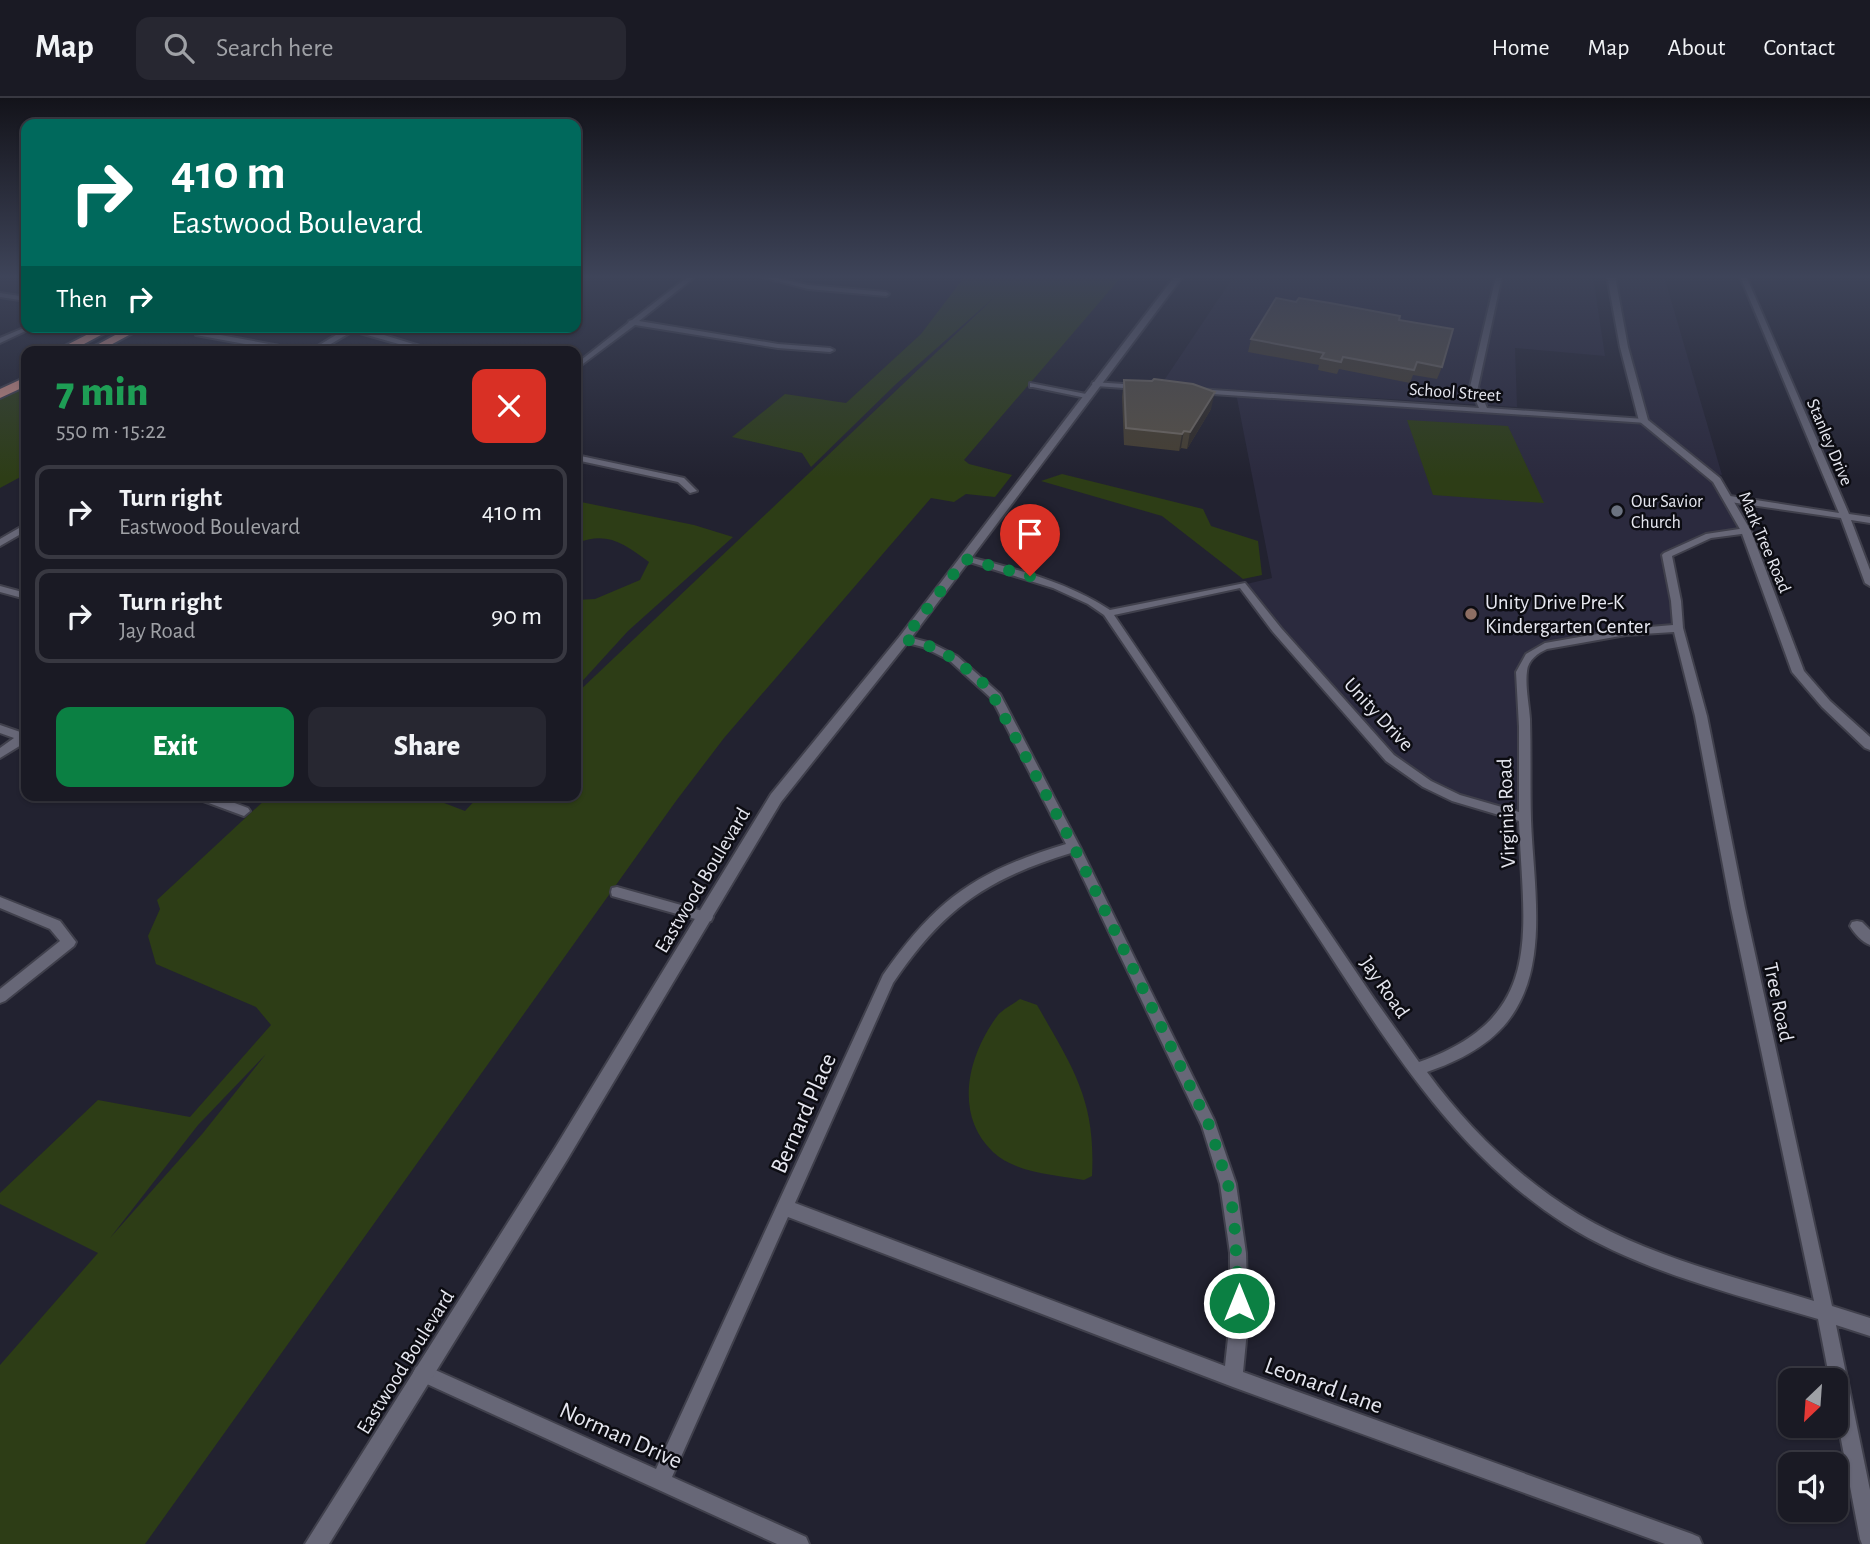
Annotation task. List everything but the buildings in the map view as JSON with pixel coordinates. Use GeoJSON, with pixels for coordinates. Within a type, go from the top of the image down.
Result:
{"type":"FeatureCollection","features":[{"type":"Feature","properties":{"kind":"highway"},"geometry":{"type":"LineString","coordinates":[[1,378],[21,369]]}},
{"type":"Feature","properties":{"kind":"highway"},"geometry":{"type":"LineString","coordinates":[[0,394],[21,384]]}},
{"type":"Feature","properties":{"kind":"street"},"geometry":{"type":"LineString","coordinates":[[581,363],[605,343]]}},
{"type":"Feature","properties":{"kind":"street"},"geometry":{"type":"LineString","coordinates":[[763,343],[830,350]]}},
{"type":"Feature","properties":{"kind":"street","name":"Eastwood Boulevard"},"geometry":{"type":"LineString","coordinates":[[316,1544],[561,1154],[776,798],[904,639],[1127,343]]}},
{"type":"Feature","properties":{"kind":"street"},"geometry":{"type":"LineString","coordinates":[[1484,343],[1474,387],[1485,410]]}},
{"type":"Feature","properties":{"kind":"street"},"geometry":{"type":"LineString","coordinates":[[1623,343],[1644,421]]}},
{"type":"Feature","properties":{"kind":"street","name":"Stanley Drive"},"geometry":{"type":"LineString","coordinates":[[1771,343],[1845,516],[1870,583]]}},
{"type":"Feature","properties":{"kind":"street"},"geometry":{"type":"LineString","coordinates":[[1033,385],[1091,390],[1147,387]]}},
{"type":"Feature","properties":{"kind":"street","name":"School Street"},"geometry":{"type":"LineString","coordinates":[[1185,390],[1644,421]]}},
{"type":"Feature","properties":{"kind":"street","name":"Mark Tree Road"},"geometry":{"type":"LineString","coordinates":[[1644,421],[1717,480],[1746,531],[1798,672],[1826,704],[1870,744]]}},
{"type":"Feature","properties":{"kind":"street"},"geometry":{"type":"LineString","coordinates":[[581,458],[681,480],[693,491]]}},
{"type":"Feature","properties":{"kind":"street"},"geometry":{"type":"LineString","coordinates":[[1730,499],[1870,520]]}},
{"type":"Feature","properties":{"kind":"street"},"geometry":{"type":"LineString","coordinates":[[0,543],[21,530]]}},
{"type":"Feature","properties":{"kind":"street","name":"Tree Road"},"geometry":{"type":"LineString","coordinates":[[1746,531],[1709,536],[1667,555],[1678,628],[1701,716],[1738,908],[1825,1312],[1870,1539]]}},
{"type":"Feature","properties":{"kind":"street","name":"Jay Road"},"geometry":{"type":"LineString","coordinates":[[965,559],[1050,582],[1079,594],[1108,613],[1371,1006],[1449,1113],[1534,1194],[1574,1220],[1651,1255],[1870,1327]]}},
{"type":"Feature","properties":{"kind":"street","name":"Unity Drive"},"geometry":{"type":"LineString","coordinates":[[1108,613],[1242,585],[1277,630],[1390,758],[1427,784],[1456,799],[1524,818]]}},
{"type":"Feature","properties":{"kind":"street"},"geometry":{"type":"LineString","coordinates":[[0,589],[21,595]]}},
{"type":"Feature","properties":{"kind":"street","name":"Virginia Road"},"geometry":{"type":"LineString","coordinates":[[1418,1069],[1450,1058],[1492,1030],[1519,990],[1527,953],[1528,888],[1521,672],[1524,662],[1536,650],[1545,646],[1626,632],[1678,628]]}},
{"type":"Feature","properties":{"kind":"street"},"geometry":{"type":"LineString","coordinates":[[904,639],[927,645],[953,658],[989,688],[1074,847],[1209,1125],[1228,1184],[1236,1229],[1240,1286],[1233,1378]]}},
{"type":"Feature","properties":{"kind":"street"},"geometry":{"type":"LineString","coordinates":[[0,730],[21,737]]}},
{"type":"Feature","properties":{"kind":"street"},"geometry":{"type":"LineString","coordinates":[[0,754],[21,741]]}},
{"type":"Feature","properties":{"kind":"street"},"geometry":{"type":"LineString","coordinates":[[216,801],[244,811]]}},
{"type":"Feature","properties":{"kind":"street","name":"Bernard Place"},"geometry":{"type":"LineString","coordinates":[[661,1480],[888,979],[906,950],[943,909],[982,881],[1002,871],[1074,847]]}},
{"type":"Feature","properties":{"kind":"street"},"geometry":{"type":"LineString","coordinates":[[617,892],[706,917]]}},
{"type":"Feature","properties":{"kind":"street"},"geometry":{"type":"LineString","coordinates":[[0,902],[55,925],[69,942],[0,997]]}},
{"type":"Feature","properties":{"kind":"street"},"geometry":{"type":"LineString","coordinates":[[1857,926],[1870,939]]}},
{"type":"Feature","properties":{"kind":"street","name":"Leonard Lane"},"geometry":{"type":"LineString","coordinates":[[785,1208],[1233,1378],[1692,1544]]}},
{"type":"Feature","properties":{"kind":"street","name":"Norman Drive"},"geometry":{"type":"LineString","coordinates":[[422,1373],[799,1544]]}},
{"type":"Feature","properties":{"kind":"shaded area"},"geometry":{"type":"Polygon","coordinates":[[[1189,343],[1603,343],[1605,356],[1515,348],[1517,407],[1161,385],[1189,343]]]}},
{"type":"Feature","properties":{"kind":"shaded area","name":"Unity Drive Pre-K Kindergarten Center"},"geometry":{"type":"Polygon","coordinates":[[[1624,343],[1684,343],[1722,475],[1712,474],[1746,531],[1709,536],[1667,555],[1678,628],[1626,632],[1545,646],[1524,662],[1524,818],[1474,805],[1390,758],[1242,585],[1272,578],[1236,393],[1643,421],[1624,343]]]}},
{"type":"Feature","properties":{"kind":"green space"},"geometry":{"type":"Polygon","coordinates":[[[911,343],[942,343],[811,467],[802,453],[732,437],[785,394],[846,403],[911,343]]]}},
{"type":"Feature","properties":{"kind":"green space"},"geometry":{"type":"Polygon","coordinates":[[[946,343],[1064,343],[964,460],[969,464],[1012,475],[995,497],[966,494],[954,502],[931,498],[724,738],[676,801],[145,1544],[0,1544],[0,1365],[98,1253],[0,1204],[0,1193],[98,1100],[190,1117],[271,1025],[256,1007],[156,964],[148,936],[160,909],[157,900],[264,801],[439,801],[465,811],[474,801],[581,801],[581,689],[946,343]],[[266,1054],[198,1125],[110,1238],[203,1133],[266,1054]]]}},
{"type":"Feature","properties":{"kind":"green space"},"geometry":{"type":"Polygon","coordinates":[[[21,389],[21,477],[0,488],[0,398],[21,389]]]}},
{"type":"Feature","properties":{"kind":"green space"},"geometry":{"type":"Polygon","coordinates":[[[1407,420],[1508,426],[1544,503],[1433,495],[1407,420]]]}},
{"type":"Feature","properties":{"kind":"green space"},"geometry":{"type":"Polygon","coordinates":[[[1062,474],[1203,509],[1211,526],[1258,541],[1262,575],[1243,579],[1162,516],[1041,481],[1062,474]]]}},
{"type":"Feature","properties":{"kind":"green space"},"geometry":{"type":"Polygon","coordinates":[[[581,502],[694,525],[733,537],[628,631],[581,683],[581,600],[595,599],[640,580],[649,562],[615,541],[597,538],[581,542],[581,502]]]}},
{"type":"Feature","properties":{"kind":"green space"},"geometry":{"type":"Polygon","coordinates":[[[1020,999],[1037,1005],[1080,1086],[1090,1126],[1092,1149],[1092,1176],[1084,1180],[1013,1165],[993,1152],[981,1137],[973,1120],[969,1084],[979,1048],[998,1015],[1020,999]]]}},
{"type":"Feature","properties":{"kind":"place","name":"Our Savior Church"},"geometry":{"type":"Point","coordinates":[1617,511]}},
{"type":"Feature","properties":{"kind":"place","name":"Unity Drive Pre-K Kindergarten Center"},"geometry":{"type":"Point","coordinates":[1471,614]}},
{"type":"Feature","properties":{"kind":"route"},"geometry":{"type":"LineString","coordinates":[[1030,576],[965,559],[904,639],[927,645],[953,658],[989,688],[1074,847],[1209,1125],[1228,1184],[1234,1217],[1239,1303]]}}]}
